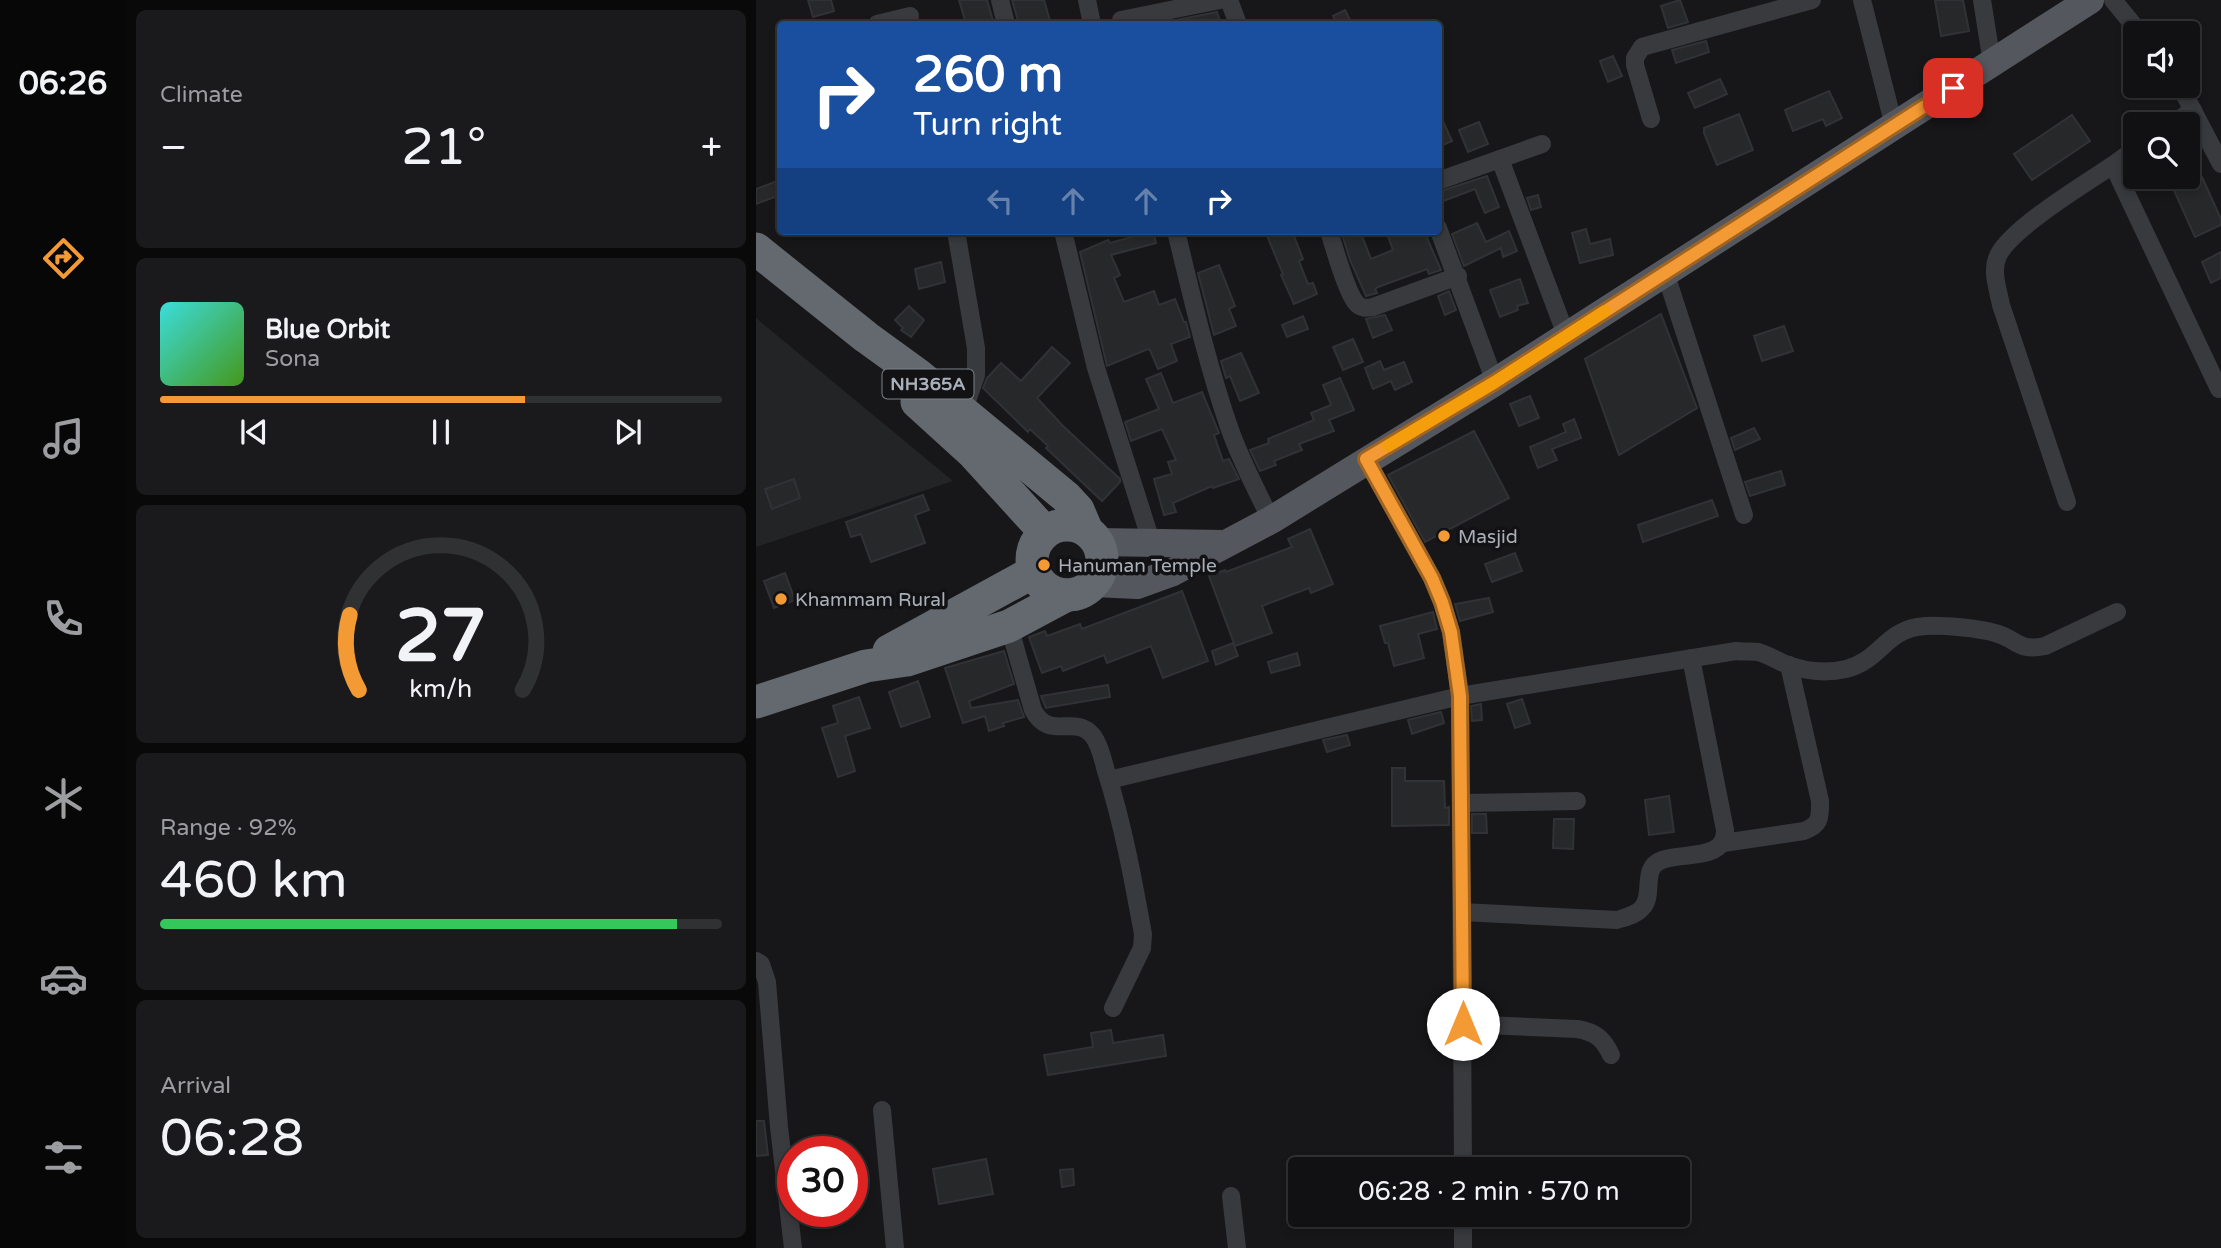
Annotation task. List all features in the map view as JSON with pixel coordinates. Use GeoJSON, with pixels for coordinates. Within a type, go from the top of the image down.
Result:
{"type":"FeatureCollection","features":[{"type":"Feature","properties":{"kind":"highway","name":"NH365A"},"geometry":{"type":"LineString","coordinates":[[756,249],[1066,497],[1078,510],[1102,556],[1101,570],[1080,589]]}},
{"type":"Feature","properties":{"kind":"highway","name":"NH365A"},"geometry":{"type":"LineString","coordinates":[[756,275],[909,396],[972,452],[1045,532]]}},
{"type":"Feature","properties":{"kind":"highway"},"geometry":{"type":"LineString","coordinates":[[1080,589],[1053,593],[1041,584],[1033,572],[1031,557],[1036,543],[1045,532],[1059,526],[1074,525],[1092,536]]}},
{"type":"Feature","properties":{"kind":"highway"},"geometry":{"type":"LineString","coordinates":[[866,666],[1033,572]]}},
{"type":"Feature","properties":{"kind":"highway"},"geometry":{"type":"LineString","coordinates":[[756,702],[866,666],[907,660],[1009,626],[1080,589]]}},
{"type":"Feature","properties":{"kind":"main road"},"geometry":{"type":"LineString","coordinates":[[1080,589],[1137,584],[1173,572],[1271,520],[1366,459],[1495,382],[2090,0]]}},
{"type":"Feature","properties":{"kind":"main road"},"geometry":{"type":"LineString","coordinates":[[1092,536],[1152,544],[1227,544]]}},
{"type":"Feature","properties":{"kind":"street"},"geometry":{"type":"LineString","coordinates":[[1000,0],[1005,21]]}},
{"type":"Feature","properties":{"kind":"street"},"geometry":{"type":"LineString","coordinates":[[1087,0],[1092,21]]}},
{"type":"Feature","properties":{"kind":"street"},"geometry":{"type":"LineString","coordinates":[[1125,21],[1220,0]]}},
{"type":"Feature","properties":{"kind":"street"},"geometry":{"type":"LineString","coordinates":[[1229,0],[1237,21]]}},
{"type":"Feature","properties":{"kind":"street"},"geometry":{"type":"LineString","coordinates":[[1651,119],[1634,58],[1642,47],[1812,0]]}},
{"type":"Feature","properties":{"kind":"street"},"geometry":{"type":"LineString","coordinates":[[1862,0],[1894,126]]}},
{"type":"Feature","properties":{"kind":"street"},"geometry":{"type":"LineString","coordinates":[[1982,0],[1992,63]]}},
{"type":"Feature","properties":{"kind":"street"},"geometry":{"type":"LineString","coordinates":[[2113,0],[2130,21]]}},
{"type":"Feature","properties":{"kind":"street"},"geometry":{"type":"LineString","coordinates":[[886,21],[909,13]]}},
{"type":"Feature","properties":{"kind":"street"},"geometry":{"type":"LineString","coordinates":[[2186,98],[2221,164]]}},
{"type":"Feature","properties":{"kind":"street"},"geometry":{"type":"LineString","coordinates":[[1442,180],[1542,144]]}},
{"type":"Feature","properties":{"kind":"street"},"geometry":{"type":"LineString","coordinates":[[2067,502],[2001,305],[1995,273],[1997,258],[2007,241],[2123,157]]}},
{"type":"Feature","properties":{"kind":"street"},"geometry":{"type":"LineString","coordinates":[[1500,159],[1566,335]]}},
{"type":"Feature","properties":{"kind":"street"},"geometry":{"type":"LineString","coordinates":[[2113,164],[2220,391]]}},
{"type":"Feature","properties":{"kind":"street"},"geometry":{"type":"LineString","coordinates":[[957,235],[976,348],[976,375],[968,398],[960,410]]}},
{"type":"Feature","properties":{"kind":"street"},"geometry":{"type":"LineString","coordinates":[[1064,235],[1096,368],[1152,544]]}},
{"type":"Feature","properties":{"kind":"street"},"geometry":{"type":"LineString","coordinates":[[1177,235],[1229,428],[1243,464],[1271,520]]}},
{"type":"Feature","properties":{"kind":"street"},"geometry":{"type":"LineString","coordinates":[[1330,235],[1355,302],[1361,307],[1373,307],[1458,276]]}},
{"type":"Feature","properties":{"kind":"street"},"geometry":{"type":"LineString","coordinates":[[1441,235],[1458,276],[1495,382]]}},
{"type":"Feature","properties":{"kind":"street"},"geometry":{"type":"LineString","coordinates":[[1665,272],[1744,515]]}},
{"type":"Feature","properties":{"kind":"street"},"geometry":{"type":"LineString","coordinates":[[1366,459],[1432,578],[1442,602],[1451,632],[1460,696],[1463,1157]]}},
{"type":"Feature","properties":{"kind":"street"},"geometry":{"type":"LineString","coordinates":[[1109,780],[1460,696],[1736,651],[1759,653],[1789,665],[1828,672],[1864,663],[1890,638],[1903,630],[1928,626],[1997,633],[2023,648],[2033,649],[2117,612]]}},
{"type":"Feature","properties":{"kind":"street"},"geometry":{"type":"LineString","coordinates":[[1009,626],[1038,719],[1046,726],[1072,726],[1088,731],[1098,744],[1109,780],[1143,934],[1142,948],[1113,1008]]}},
{"type":"Feature","properties":{"kind":"street"},"geometry":{"type":"LineString","coordinates":[[1462,912],[1617,920],[1642,909],[1649,875],[1655,864],[1662,860],[1707,852],[1723,843],[1725,830],[1691,658]]}},
{"type":"Feature","properties":{"kind":"street"},"geometry":{"type":"LineString","coordinates":[[1723,843],[1804,831],[1814,827],[1818,821],[1820,801],[1789,665]]}},
{"type":"Feature","properties":{"kind":"street"},"geometry":{"type":"LineString","coordinates":[[1462,803],[1577,801]]}},
{"type":"Feature","properties":{"kind":"street"},"geometry":{"type":"LineString","coordinates":[[756,961],[761,964],[767,982],[780,1140],[793,1248]]}},
{"type":"Feature","properties":{"kind":"street"},"geometry":{"type":"LineString","coordinates":[[1463,1024],[1588,1031],[1604,1041],[1611,1055]]}},
{"type":"Feature","properties":{"kind":"street"},"geometry":{"type":"LineString","coordinates":[[882,1110],[895,1248]]}},
{"type":"Feature","properties":{"kind":"street"},"geometry":{"type":"LineString","coordinates":[[1231,1196],[1237,1248]]}},
{"type":"Feature","properties":{"kind":"street"},"geometry":{"type":"LineString","coordinates":[[1463,1227],[1463,1248]]}},
{"type":"Feature","properties":{"kind":"shaded area"},"geometry":{"type":"Polygon","coordinates":[[[756,318],[953,481],[756,547],[756,318]]]}},
{"type":"Feature","properties":{"kind":"building"},"geometry":{"type":"Polygon","coordinates":[[[808,0],[831,0],[834,11],[813,17],[808,0]]]}},
{"type":"Feature","properties":{"kind":"building"},"geometry":{"type":"Polygon","coordinates":[[[959,0],[987,0],[993,21],[965,21],[959,0]]]}},
{"type":"Feature","properties":{"kind":"building"},"geometry":{"type":"Polygon","coordinates":[[[1012,0],[1044,0],[1050,21],[1018,21],[1012,0]]]}},
{"type":"Feature","properties":{"kind":"building"},"geometry":{"type":"Polygon","coordinates":[[[1680,0],[1688,22],[1668,28],[1661,6],[1680,0]]]}},
{"type":"Feature","properties":{"kind":"building"},"geometry":{"type":"Polygon","coordinates":[[[1935,0],[1963,0],[1969,31],[1941,36],[1935,0]]]}},
{"type":"Feature","properties":{"kind":"building"},"geometry":{"type":"Polygon","coordinates":[[[1345,10],[1350,21],[1336,21],[1333,16],[1345,10]]]}},
{"type":"Feature","properties":{"kind":"building"},"geometry":{"type":"Polygon","coordinates":[[[1217,12],[1220,21],[1171,21],[1217,12]]]}},
{"type":"Feature","properties":{"kind":"building"},"geometry":{"type":"Polygon","coordinates":[[[1706,41],[1709,52],[1676,63],[1672,50],[1706,41]]]}},
{"type":"Feature","properties":{"kind":"building"},"geometry":{"type":"Polygon","coordinates":[[[1613,56],[1622,76],[1608,82],[1600,61],[1613,56]]]}},
{"type":"Feature","properties":{"kind":"building"},"geometry":{"type":"Polygon","coordinates":[[[1720,79],[1727,94],[1695,108],[1688,93],[1720,79]]]}},
{"type":"Feature","properties":{"kind":"building"},"geometry":{"type":"Polygon","coordinates":[[[1829,91],[1842,118],[1826,126],[1823,119],[1793,131],[1785,110],[1829,91]]]}},
{"type":"Feature","properties":{"kind":"building"},"geometry":{"type":"Polygon","coordinates":[[[1739,114],[1753,150],[1717,165],[1704,128],[1739,114]]]}},
{"type":"Feature","properties":{"kind":"building"},"geometry":{"type":"Polygon","coordinates":[[[2072,115],[2090,141],[2032,180],[2014,154],[2072,115]]]}},
{"type":"Feature","properties":{"kind":"building"},"geometry":{"type":"Polygon","coordinates":[[[1442,119],[1452,141],[1442,145],[1442,119]]]}},
{"type":"Feature","properties":{"kind":"building"},"geometry":{"type":"Polygon","coordinates":[[[1479,122],[1488,144],[1468,152],[1459,130],[1479,122]]]}},
{"type":"Feature","properties":{"kind":"building"},"geometry":{"type":"Polygon","coordinates":[[[2200,173],[2221,219],[2221,225],[2195,237],[2173,189],[2200,189],[2200,173]]]}},
{"type":"Feature","properties":{"kind":"building"},"geometry":{"type":"Polygon","coordinates":[[[1487,176],[1499,207],[1485,213],[1475,189],[1442,201],[1442,191],[1487,176]]]}},
{"type":"Feature","properties":{"kind":"building"},"geometry":{"type":"Polygon","coordinates":[[[777,181],[777,196],[756,204],[756,189],[777,181]]]}},
{"type":"Feature","properties":{"kind":"building"},"geometry":{"type":"Polygon","coordinates":[[[1538,195],[1541,207],[1531,210],[1527,198],[1538,195]]]}},
{"type":"Feature","properties":{"kind":"building"},"geometry":{"type":"Polygon","coordinates":[[[1477,223],[1486,242],[1509,231],[1517,251],[1503,257],[1501,248],[1464,266],[1452,234],[1477,223]]]}},
{"type":"Feature","properties":{"kind":"building"},"geometry":{"type":"Polygon","coordinates":[[[1586,229],[1590,244],[1610,239],[1613,255],[1580,263],[1572,233],[1586,229]]]}},
{"type":"Feature","properties":{"kind":"building"},"geometry":{"type":"Polygon","coordinates":[[[1139,235],[1154,235],[1156,243],[1111,255],[1120,275],[1114,278],[1124,302],[1154,291],[1159,305],[1175,299],[1190,337],[1171,344],[1177,361],[1158,369],[1148,349],[1107,366],[1080,252],[1108,240],[1110,243],[1139,235]]]}},
{"type":"Feature","properties":{"kind":"building"},"geometry":{"type":"Polygon","coordinates":[[[1267,235],[1294,235],[1303,259],[1299,261],[1308,284],[1313,283],[1317,294],[1294,304],[1281,275],[1283,274],[1267,235]]]}},
{"type":"Feature","properties":{"kind":"building"},"geometry":{"type":"Polygon","coordinates":[[[1342,235],[1362,235],[1371,259],[1393,250],[1387,235],[1426,235],[1441,270],[1429,274],[1427,269],[1378,287],[1375,289],[1377,293],[1366,296],[1342,235]]]}},
{"type":"Feature","properties":{"kind":"building"},"geometry":{"type":"Polygon","coordinates":[[[2221,252],[2221,278],[2211,283],[2202,262],[2221,252]]]}},
{"type":"Feature","properties":{"kind":"building"},"geometry":{"type":"Polygon","coordinates":[[[941,262],[945,282],[919,289],[915,269],[941,262]]]}},
{"type":"Feature","properties":{"kind":"building"},"geometry":{"type":"Polygon","coordinates":[[[1219,265],[1235,306],[1229,309],[1236,326],[1214,335],[1198,273],[1219,265]]]}},
{"type":"Feature","properties":{"kind":"building"},"geometry":{"type":"Polygon","coordinates":[[[1520,279],[1528,303],[1517,306],[1518,310],[1500,317],[1490,290],[1520,279]]]}},
{"type":"Feature","properties":{"kind":"building"},"geometry":{"type":"Polygon","coordinates":[[[1449,291],[1456,310],[1445,315],[1438,296],[1449,291]]]}},
{"type":"Feature","properties":{"kind":"building"},"geometry":{"type":"Polygon","coordinates":[[[909,306],[924,320],[911,337],[901,330],[903,328],[895,320],[909,306]]]}},
{"type":"Feature","properties":{"kind":"building"},"geometry":{"type":"Polygon","coordinates":[[[1661,314],[1697,408],[1619,455],[1585,359],[1661,314]]]}},
{"type":"Feature","properties":{"kind":"building"},"geometry":{"type":"Polygon","coordinates":[[[1385,315],[1392,330],[1373,338],[1366,319],[1385,315]]]}},
{"type":"Feature","properties":{"kind":"building"},"geometry":{"type":"Polygon","coordinates":[[[1303,316],[1308,329],[1287,337],[1282,325],[1303,316]]]}},
{"type":"Feature","properties":{"kind":"building"},"geometry":{"type":"Polygon","coordinates":[[[1784,326],[1793,351],[1762,361],[1754,336],[1784,326]]]}},
{"type":"Feature","properties":{"kind":"building"},"geometry":{"type":"Polygon","coordinates":[[[1353,339],[1363,362],[1343,370],[1333,347],[1353,339]]]}},
{"type":"Feature","properties":{"kind":"building"},"geometry":{"type":"Polygon","coordinates":[[[1052,347],[1070,363],[1037,398],[1120,479],[1102,501],[1046,448],[1048,446],[1030,429],[1028,432],[983,388],[987,378],[1001,363],[1021,381],[1052,347]]]}},
{"type":"Feature","properties":{"kind":"building"},"geometry":{"type":"Polygon","coordinates":[[[1241,353],[1259,393],[1240,401],[1230,376],[1226,378],[1221,361],[1241,353]]]}},
{"type":"Feature","properties":{"kind":"building"},"geometry":{"type":"Polygon","coordinates":[[[1380,361],[1384,370],[1404,362],[1412,382],[1395,390],[1391,381],[1373,389],[1365,368],[1380,361]]]}},
{"type":"Feature","properties":{"kind":"building"},"geometry":{"type":"Polygon","coordinates":[[[1161,373],[1173,403],[1202,392],[1219,433],[1214,435],[1223,461],[1229,459],[1239,479],[1213,488],[1212,486],[1173,503],[1176,512],[1164,515],[1154,479],[1172,474],[1168,462],[1176,460],[1162,429],[1131,441],[1125,422],[1159,409],[1146,379],[1161,373]]]}},
{"type":"Feature","properties":{"kind":"building"},"geometry":{"type":"Polygon","coordinates":[[[1340,378],[1354,410],[1329,420],[1334,431],[1299,444],[1302,450],[1274,461],[1276,465],[1260,471],[1250,450],[1269,443],[1268,439],[1314,420],[1311,413],[1331,405],[1323,385],[1340,378]]]}},
{"type":"Feature","properties":{"kind":"building"},"geometry":{"type":"Polygon","coordinates":[[[1530,396],[1539,418],[1519,426],[1510,404],[1530,396]]]}},
{"type":"Feature","properties":{"kind":"building"},"geometry":{"type":"Polygon","coordinates":[[[1574,419],[1581,438],[1552,449],[1557,460],[1538,468],[1530,447],[1566,432],[1563,424],[1574,419]]]}},
{"type":"Feature","properties":{"kind":"building"},"geometry":{"type":"Polygon","coordinates":[[[1754,428],[1760,439],[1735,450],[1731,438],[1754,428]]]}},
{"type":"Feature","properties":{"kind":"building"},"geometry":{"type":"Polygon","coordinates":[[[1474,431],[1509,498],[1425,542],[1388,475],[1474,431]]]}},
{"type":"Feature","properties":{"kind":"building"},"geometry":{"type":"Polygon","coordinates":[[[1781,471],[1785,485],[1750,496],[1745,482],[1781,471]]]}},
{"type":"Feature","properties":{"kind":"building"},"geometry":{"type":"Polygon","coordinates":[[[794,479],[800,498],[772,509],[765,489],[794,479]]]}},
{"type":"Feature","properties":{"kind":"building"},"geometry":{"type":"Polygon","coordinates":[[[923,495],[929,510],[915,515],[925,543],[871,562],[861,534],[851,537],[846,522],[923,495]]]}},
{"type":"Feature","properties":{"kind":"building"},"geometry":{"type":"Polygon","coordinates":[[[1712,500],[1718,516],[1643,542],[1638,525],[1712,500]]]}},
{"type":"Feature","properties":{"kind":"building"},"geometry":{"type":"Polygon","coordinates":[[[1310,529],[1333,584],[1311,593],[1309,588],[1262,606],[1272,633],[1235,646],[1209,576],[1292,547],[1288,539],[1310,529]]]}},
{"type":"Feature","properties":{"kind":"building"},"geometry":{"type":"Polygon","coordinates":[[[1515,553],[1522,571],[1492,582],[1485,564],[1515,553]]]}},
{"type":"Feature","properties":{"kind":"building"},"geometry":{"type":"Polygon","coordinates":[[[785,573],[795,600],[774,608],[764,581],[785,573]]]}},
{"type":"Feature","properties":{"kind":"building"},"geometry":{"type":"Polygon","coordinates":[[[1182,591],[1208,661],[1163,678],[1151,646],[1107,663],[1104,655],[1063,671],[1061,666],[1042,673],[1029,637],[1045,631],[1047,636],[1080,624],[1082,629],[1182,591]]]}},
{"type":"Feature","properties":{"kind":"building"},"geometry":{"type":"Polygon","coordinates":[[[1489,598],[1493,612],[1460,621],[1455,604],[1489,598]]]}},
{"type":"Feature","properties":{"kind":"building"},"geometry":{"type":"Polygon","coordinates":[[[1433,612],[1437,629],[1418,634],[1424,658],[1394,666],[1380,626],[1433,612]]]}},
{"type":"Feature","properties":{"kind":"building"},"geometry":{"type":"Polygon","coordinates":[[[1233,643],[1238,656],[1216,665],[1212,651],[1233,643]]]}},
{"type":"Feature","properties":{"kind":"building"},"geometry":{"type":"Polygon","coordinates":[[[1004,651],[1014,684],[969,701],[971,708],[1018,700],[1024,717],[1003,723],[1004,726],[989,731],[985,716],[963,723],[945,668],[1004,651]]]}},
{"type":"Feature","properties":{"kind":"building"},"geometry":{"type":"Polygon","coordinates":[[[1297,653],[1300,665],[1271,673],[1268,662],[1297,653]]]}},
{"type":"Feature","properties":{"kind":"building"},"geometry":{"type":"Polygon","coordinates":[[[918,681],[930,717],[901,727],[889,692],[918,681]]]}},
{"type":"Feature","properties":{"kind":"building"},"geometry":{"type":"Polygon","coordinates":[[[1108,685],[1110,697],[1046,708],[1041,696],[1108,685]]]}},
{"type":"Feature","properties":{"kind":"building"},"geometry":{"type":"Polygon","coordinates":[[[859,697],[870,728],[845,736],[855,771],[838,777],[822,728],[838,723],[833,706],[859,697]]]}},
{"type":"Feature","properties":{"kind":"building"},"geometry":{"type":"Polygon","coordinates":[[[1522,699],[1530,723],[1515,728],[1507,704],[1522,699]]]}},
{"type":"Feature","properties":{"kind":"building"},"geometry":{"type":"Polygon","coordinates":[[[1481,704],[1482,720],[1472,721],[1471,706],[1481,704]]]}},
{"type":"Feature","properties":{"kind":"building"},"geometry":{"type":"Polygon","coordinates":[[[1441,712],[1444,723],[1412,734],[1408,720],[1441,712]]]}},
{"type":"Feature","properties":{"kind":"building"},"geometry":{"type":"Polygon","coordinates":[[[1347,735],[1350,745],[1327,752],[1323,740],[1347,735]]]}},
{"type":"Feature","properties":{"kind":"building"},"geometry":{"type":"Polygon","coordinates":[[[1392,768],[1405,768],[1405,781],[1444,781],[1449,825],[1392,826],[1392,768]]]}},
{"type":"Feature","properties":{"kind":"building"},"geometry":{"type":"Polygon","coordinates":[[[1669,796],[1674,832],[1649,835],[1645,800],[1669,796]]]}},
{"type":"Feature","properties":{"kind":"building"},"geometry":{"type":"Polygon","coordinates":[[[1472,814],[1486,814],[1487,833],[1472,833],[1472,814]]]}},
{"type":"Feature","properties":{"kind":"building"},"geometry":{"type":"Polygon","coordinates":[[[1554,819],[1574,819],[1573,849],[1553,848],[1554,819]]]}},
{"type":"Feature","properties":{"kind":"building"},"geometry":{"type":"Polygon","coordinates":[[[1111,1030],[1113,1043],[1163,1035],[1166,1056],[1048,1075],[1044,1055],[1093,1047],[1091,1033],[1111,1030]]]}},
{"type":"Feature","properties":{"kind":"building"},"geometry":{"type":"Polygon","coordinates":[[[756,1121],[764,1121],[768,1155],[756,1156],[756,1121]]]}},
{"type":"Feature","properties":{"kind":"building"},"geometry":{"type":"Polygon","coordinates":[[[986,1159],[993,1194],[939,1204],[933,1169],[986,1159]]]}},
{"type":"Feature","properties":{"kind":"building"},"geometry":{"type":"Polygon","coordinates":[[[1073,1169],[1074,1185],[1062,1187],[1060,1170],[1073,1169]]]}},
{"type":"Feature","properties":{"kind":"slow traffic"},"geometry":{"type":"LineString","coordinates":[[1388,446],[1495,382],[1605,311]]}},
{"type":"Feature","properties":{"kind":"place","name":"Masjid"},"geometry":{"type":"Point","coordinates":[1444,536]}},
{"type":"Feature","properties":{"kind":"place","name":"Hanuman Temple"},"geometry":{"type":"Point","coordinates":[1044,565]}},
{"type":"Feature","properties":{"kind":"place","name":"Khammam Rural"},"geometry":{"type":"Point","coordinates":[781,599]}},
{"type":"Feature","properties":{"kind":"route"},"geometry":{"type":"LineString","coordinates":[[1463,1024],[1460,696],[1451,632],[1432,578],[1366,459],[1495,382],[1953,88]]}}]}
